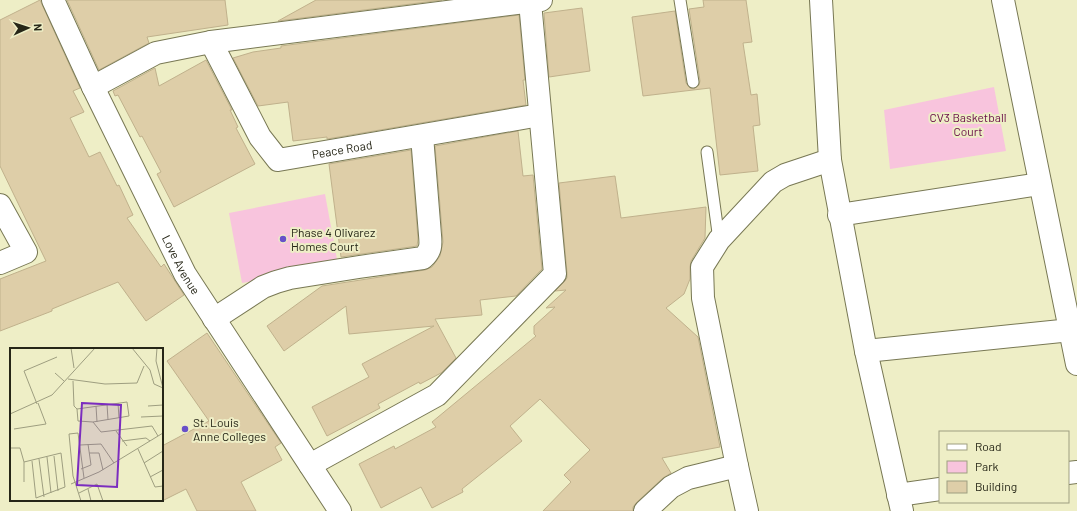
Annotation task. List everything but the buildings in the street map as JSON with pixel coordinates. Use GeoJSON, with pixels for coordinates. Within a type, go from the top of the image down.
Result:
{"type":"FeatureCollection","features":[{"type":"Feature","properties":{"kind":"street","name":"Love Avenue"},"geometry":{"type":"LineString","coordinates":[[53,0],[93,87],[185,274],[340,511]]}},
{"type":"Feature","properties":{"kind":"street"},"geometry":{"type":"LineString","coordinates":[[821,0],[830,160],[839,215],[866,351],[900,503],[939,489]]}},
{"type":"Feature","properties":{"kind":"street"},"geometry":{"type":"LineString","coordinates":[[1003,0],[1077,364]]}},
{"type":"Feature","properties":{"kind":"street"},"geometry":{"type":"LineString","coordinates":[[93,87],[156,53],[211,42],[535,1],[540,115],[555,274],[437,395],[310,465]]}},
{"type":"Feature","properties":{"kind":"street","name":"Peace Road"},"geometry":{"type":"LineString","coordinates":[[211,42],[260,137],[278,160],[540,115]]}},
{"type":"Feature","properties":{"kind":"street"},"geometry":{"type":"LineString","coordinates":[[214,319],[263,288],[276,282],[290,278],[360,266],[423,258],[428,254],[431,243],[422,136]]}},
{"type":"Feature","properties":{"kind":"street"},"geometry":{"type":"LineString","coordinates":[[747,511],[703,298],[702,267],[719,240],[773,182],[785,175],[830,160]]}},
{"type":"Feature","properties":{"kind":"street"},"geometry":{"type":"LineString","coordinates":[[839,215],[1040,184]]}},
{"type":"Feature","properties":{"kind":"street"},"geometry":{"type":"LineString","coordinates":[[0,205],[26,252],[0,263]]}},
{"type":"Feature","properties":{"kind":"street"},"geometry":{"type":"LineString","coordinates":[[866,351],[1071,330]]}},
{"type":"Feature","properties":{"kind":"street"},"geometry":{"type":"LineString","coordinates":[[645,511],[670,487],[688,478],[737,466]]}},
{"type":"Feature","properties":{"kind":"lane"},"geometry":{"type":"LineString","coordinates":[[680,0],[692,82]]}},
{"type":"Feature","properties":{"kind":"lane"},"geometry":{"type":"LineString","coordinates":[[707,152],[719,240]]}},
{"type":"Feature","properties":{"kind":"green space","name":"CV3 Basketball Court"},"geometry":{"type":"Polygon","coordinates":[[[994,87],[1006,151],[890,169],[884,110],[994,87]]]}},
{"type":"Feature","properties":{"kind":"green space","name":"Phase 4 Olivarez Homes Court"},"geometry":{"type":"Polygon","coordinates":[[[325,194],[338,265],[242,283],[229,213],[325,194]]]}},
{"type":"Feature","properties":{"kind":"place","name":"Phase 4 Olivarez Homes Court"},"geometry":{"type":"Point","coordinates":[283,239]}},
{"type":"Feature","properties":{"kind":"place","name":"St. Louis Anne Colleges"},"geometry":{"type":"Point","coordinates":[185,429]}}]}
